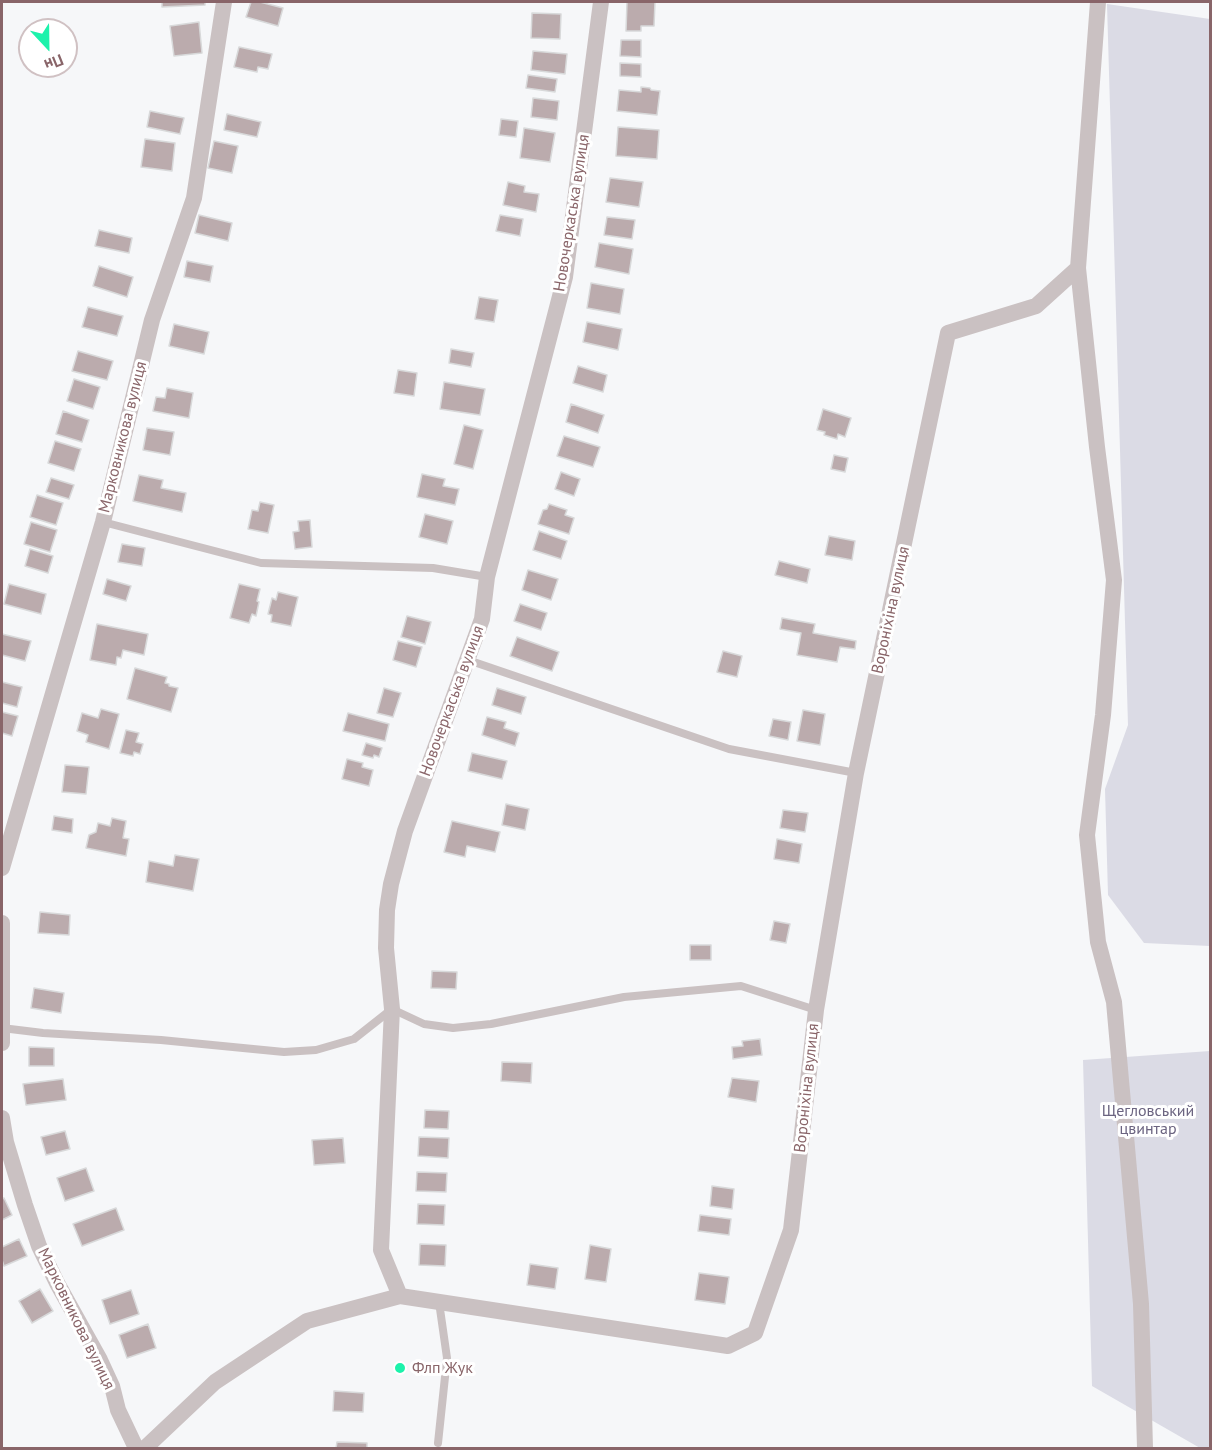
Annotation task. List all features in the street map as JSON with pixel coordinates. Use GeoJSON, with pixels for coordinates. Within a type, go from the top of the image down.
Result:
{"type":"FeatureCollection","features":[{"type":"Feature","properties":{"kind":"street","name":"Марковникова вулиця"},"geometry":{"type":"LineString","coordinates":[[2,868],[103,522],[152,320],[194,198],[224,2]]}},
{"type":"Feature","properties":{"kind":"street","name":"Новочеркаська вулиця"},"geometry":{"type":"LineString","coordinates":[[400,1296],[381,1250],[392,1009],[386,948],[387,910],[391,884],[405,831],[482,620],[487,576],[565,277],[601,2]]}},
{"type":"Feature","properties":{"kind":"street"},"geometry":{"type":"LineString","coordinates":[[1098,2],[1078,268],[1096,447],[1114,580],[1103,715],[1087,835],[1098,942],[1114,1002],[1141,1304],[1145,1449]]}},
{"type":"Feature","properties":{"kind":"street","name":"Вороніхіна вулиця"},"geometry":{"type":"LineString","coordinates":[[145,1449],[215,1382],[307,1321],[400,1296],[728,1346],[755,1333],[791,1230],[816,1010],[856,773],[948,333],[1036,306],[1078,268]]}},
{"type":"Feature","properties":{"kind":"street"},"geometry":{"type":"LineString","coordinates":[[2,923],[2,1043]]}},
{"type":"Feature","properties":{"kind":"street","name":"Марковникова вулиця"},"geometry":{"type":"LineString","coordinates":[[2,1118],[9,1152],[39,1246],[100,1360],[112,1386],[118,1410],[136,1449]]}},
{"type":"Feature","properties":{"kind":"lane"},"geometry":{"type":"LineString","coordinates":[[103,522],[261,563],[433,568],[487,576]]}},
{"type":"Feature","properties":{"kind":"lane"},"geometry":{"type":"LineString","coordinates":[[468,660],[729,749],[856,773]]}},
{"type":"Feature","properties":{"kind":"lane"},"geometry":{"type":"LineString","coordinates":[[2,1028],[284,1052],[316,1050],[354,1039],[392,1009],[424,1024],[453,1028],[490,1024],[624,997],[741,986],[816,1010]]}},
{"type":"Feature","properties":{"kind":"lane"},"geometry":{"type":"LineString","coordinates":[[438,1443],[447,1358],[439,1302]]}},
{"type":"Feature","properties":{"kind":"green space"},"geometry":{"type":"Polygon","coordinates":[[[1107,4],[1210,19],[1210,946],[1144,943],[1108,895],[1105,789],[1128,725],[1107,4]]]}},
{"type":"Feature","properties":{"kind":"green space","name":"Щегловський цвинтар"},"geometry":{"type":"Polygon","coordinates":[[[1210,1051],[1210,1448],[1200,1448],[1092,1386],[1083,1060],[1210,1051]]]}},
{"type":"Feature","properties":{"kind":"building"},"geometry":{"type":"Polygon","coordinates":[[[162,2],[205,2],[205,5],[162,7],[162,2]]]}},
{"type":"Feature","properties":{"kind":"building"},"geometry":{"type":"Polygon","coordinates":[[[251,2],[283,8],[278,26],[246,17],[251,2]]]}},
{"type":"Feature","properties":{"kind":"building"},"geometry":{"type":"Polygon","coordinates":[[[627,2],[655,2],[654,26],[641,26],[641,31],[626,31],[627,2]]]}},
{"type":"Feature","properties":{"kind":"building"},"geometry":{"type":"Polygon","coordinates":[[[532,13],[561,14],[560,39],[531,38],[532,13]]]}},
{"type":"Feature","properties":{"kind":"building"},"geometry":{"type":"Polygon","coordinates":[[[199,22],[202,53],[174,56],[170,26],[199,22]]]}},
{"type":"Feature","properties":{"kind":"building"},"geometry":{"type":"Polygon","coordinates":[[[621,40],[641,40],[641,57],[620,56],[621,40]]]}},
{"type":"Feature","properties":{"kind":"building"},"geometry":{"type":"Polygon","coordinates":[[[239,47],[272,54],[268,69],[258,67],[257,72],[234,67],[239,47]]]}},
{"type":"Feature","properties":{"kind":"building"},"geometry":{"type":"Polygon","coordinates":[[[533,51],[567,54],[565,74],[531,70],[533,51]]]}},
{"type":"Feature","properties":{"kind":"building"},"geometry":{"type":"Polygon","coordinates":[[[620,63],[641,64],[641,77],[620,76],[620,63]]]}},
{"type":"Feature","properties":{"kind":"building"},"geometry":{"type":"Polygon","coordinates":[[[528,75],[557,79],[555,92],[526,88],[528,75]]]}},
{"type":"Feature","properties":{"kind":"building"},"geometry":{"type":"Polygon","coordinates":[[[641,87],[660,91],[657,115],[617,111],[619,90],[641,92],[641,87]]]}},
{"type":"Feature","properties":{"kind":"building"},"geometry":{"type":"Polygon","coordinates":[[[533,98],[559,101],[557,120],[531,117],[533,98]]]}},
{"type":"Feature","properties":{"kind":"building"},"geometry":{"type":"Polygon","coordinates":[[[150,111],[184,118],[180,134],[147,127],[150,111]]]}},
{"type":"Feature","properties":{"kind":"building"},"geometry":{"type":"Polygon","coordinates":[[[227,114],[261,122],[257,137],[224,130],[227,114]]]}},
{"type":"Feature","properties":{"kind":"building"},"geometry":{"type":"Polygon","coordinates":[[[501,119],[518,121],[516,137],[499,135],[501,119]]]}},
{"type":"Feature","properties":{"kind":"building"},"geometry":{"type":"Polygon","coordinates":[[[618,127],[659,130],[657,159],[616,156],[618,127]]]}},
{"type":"Feature","properties":{"kind":"building"},"geometry":{"type":"Polygon","coordinates":[[[524,128],[555,133],[550,162],[520,158],[524,128]]]}},
{"type":"Feature","properties":{"kind":"building"},"geometry":{"type":"Polygon","coordinates":[[[145,139],[175,143],[172,171],[141,167],[145,139]]]}},
{"type":"Feature","properties":{"kind":"building"},"geometry":{"type":"Polygon","coordinates":[[[214,141],[238,146],[232,173],[208,168],[214,141]]]}},
{"type":"Feature","properties":{"kind":"building"},"geometry":{"type":"Polygon","coordinates":[[[610,178],[643,182],[639,207],[606,202],[610,178]]]}},
{"type":"Feature","properties":{"kind":"building"},"geometry":{"type":"Polygon","coordinates":[[[508,182],[525,186],[524,192],[539,194],[536,212],[503,205],[508,182]]]}},
{"type":"Feature","properties":{"kind":"building"},"geometry":{"type":"Polygon","coordinates":[[[199,215],[232,223],[228,241],[195,233],[199,215]]]}},
{"type":"Feature","properties":{"kind":"building"},"geometry":{"type":"Polygon","coordinates":[[[500,215],[523,219],[520,236],[496,231],[500,215]]]}},
{"type":"Feature","properties":{"kind":"building"},"geometry":{"type":"Polygon","coordinates":[[[607,217],[635,220],[632,239],[604,235],[607,217]]]}},
{"type":"Feature","properties":{"kind":"building"},"geometry":{"type":"Polygon","coordinates":[[[99,230],[132,238],[129,253],[95,246],[99,230]]]}},
{"type":"Feature","properties":{"kind":"building"},"geometry":{"type":"Polygon","coordinates":[[[599,243],[633,249],[629,274],[595,267],[599,243]]]}},
{"type":"Feature","properties":{"kind":"building"},"geometry":{"type":"Polygon","coordinates":[[[187,261],[213,266],[210,282],[184,277],[187,261]]]}},
{"type":"Feature","properties":{"kind":"building"},"geometry":{"type":"Polygon","coordinates":[[[99,266],[133,277],[127,297],[93,286],[99,266]]]}},
{"type":"Feature","properties":{"kind":"building"},"geometry":{"type":"Polygon","coordinates":[[[591,283],[624,289],[620,314],[587,308],[591,283]]]}},
{"type":"Feature","properties":{"kind":"building"},"geometry":{"type":"Polygon","coordinates":[[[479,297],[498,300],[494,322],[475,319],[479,297]]]}},
{"type":"Feature","properties":{"kind":"building"},"geometry":{"type":"Polygon","coordinates":[[[88,307],[123,316],[117,336],[82,327],[88,307]]]}},
{"type":"Feature","properties":{"kind":"building"},"geometry":{"type":"Polygon","coordinates":[[[587,322],[622,329],[618,350],[583,342],[587,322]]]}},
{"type":"Feature","properties":{"kind":"building"},"geometry":{"type":"Polygon","coordinates":[[[174,324],[209,332],[204,354],[169,346],[174,324]]]}},
{"type":"Feature","properties":{"kind":"building"},"geometry":{"type":"Polygon","coordinates":[[[451,349],[474,353],[471,367],[449,363],[451,349]]]}},
{"type":"Feature","properties":{"kind":"building"},"geometry":{"type":"Polygon","coordinates":[[[78,351],[113,361],[107,380],[72,371],[78,351]]]}},
{"type":"Feature","properties":{"kind":"building"},"geometry":{"type":"Polygon","coordinates":[[[578,366],[607,375],[603,392],[573,383],[578,366]]]}},
{"type":"Feature","properties":{"kind":"building"},"geometry":{"type":"Polygon","coordinates":[[[398,370],[417,373],[414,396],[394,393],[398,370]]]}},
{"type":"Feature","properties":{"kind":"building"},"geometry":{"type":"Polygon","coordinates":[[[74,379],[100,387],[93,409],[67,401],[74,379]]]}},
{"type":"Feature","properties":{"kind":"building"},"geometry":{"type":"Polygon","coordinates":[[[444,382],[485,389],[480,415],[440,409],[444,382]]]}},
{"type":"Feature","properties":{"kind":"building"},"geometry":{"type":"Polygon","coordinates":[[[167,388],[193,393],[189,418],[153,411],[156,397],[165,398],[167,388]]]}},
{"type":"Feature","properties":{"kind":"building"},"geometry":{"type":"Polygon","coordinates":[[[571,404],[604,415],[598,433],[566,422],[571,404]]]}},
{"type":"Feature","properties":{"kind":"building"},"geometry":{"type":"Polygon","coordinates":[[[823,409],[851,418],[845,437],[838,434],[837,439],[817,430],[823,409]]]}},
{"type":"Feature","properties":{"kind":"building"},"geometry":{"type":"Polygon","coordinates":[[[63,411],[89,420],[82,442],[56,434],[63,411]]]}},
{"type":"Feature","properties":{"kind":"building"},"geometry":{"type":"Polygon","coordinates":[[[464,425],[483,430],[473,469],[454,464],[464,425]]]}},
{"type":"Feature","properties":{"kind":"building"},"geometry":{"type":"Polygon","coordinates":[[[147,428],[174,432],[170,455],[143,450],[147,428]]]}},
{"type":"Feature","properties":{"kind":"building"},"geometry":{"type":"Polygon","coordinates":[[[564,436],[600,447],[593,467],[557,456],[564,436]]]}},
{"type":"Feature","properties":{"kind":"building"},"geometry":{"type":"Polygon","coordinates":[[[55,441],[81,449],[74,471],[48,463],[55,441]]]}},
{"type":"Feature","properties":{"kind":"building"},"geometry":{"type":"Polygon","coordinates":[[[834,455],[848,458],[845,472],[831,469],[834,455]]]}},
{"type":"Feature","properties":{"kind":"building"},"geometry":{"type":"Polygon","coordinates":[[[561,472],[580,479],[574,496],[555,489],[561,472]]]}},
{"type":"Feature","properties":{"kind":"building"},"geometry":{"type":"Polygon","coordinates":[[[422,474],[445,479],[443,486],[459,489],[455,505],[417,497],[422,474]]]}},
{"type":"Feature","properties":{"kind":"building"},"geometry":{"type":"Polygon","coordinates":[[[139,475],[163,480],[161,488],[186,493],[182,512],[133,501],[139,475]]]}},
{"type":"Feature","properties":{"kind":"building"},"geometry":{"type":"Polygon","coordinates":[[[51,478],[74,485],[69,499],[46,492],[51,478]]]}},
{"type":"Feature","properties":{"kind":"building"},"geometry":{"type":"Polygon","coordinates":[[[37,495],[63,503],[56,525],[30,517],[37,495]]]}},
{"type":"Feature","properties":{"kind":"building"},"geometry":{"type":"Polygon","coordinates":[[[260,502],[274,505],[268,533],[248,529],[252,510],[258,511],[260,502]]]}},
{"type":"Feature","properties":{"kind":"building"},"geometry":{"type":"Polygon","coordinates":[[[549,504],[567,510],[565,515],[574,518],[569,534],[538,524],[543,510],[547,509],[549,504]]]}},
{"type":"Feature","properties":{"kind":"building"},"geometry":{"type":"Polygon","coordinates":[[[425,514],[453,521],[447,544],[419,537],[425,514]]]}},
{"type":"Feature","properties":{"kind":"building"},"geometry":{"type":"Polygon","coordinates":[[[310,520],[312,547],[295,549],[293,532],[299,531],[298,521],[310,520]]]}},
{"type":"Feature","properties":{"kind":"building"},"geometry":{"type":"Polygon","coordinates":[[[31,522],[57,530],[50,552],[24,544],[31,522]]]}},
{"type":"Feature","properties":{"kind":"building"},"geometry":{"type":"Polygon","coordinates":[[[539,531],[567,541],[561,559],[533,550],[539,531]]]}},
{"type":"Feature","properties":{"kind":"building"},"geometry":{"type":"Polygon","coordinates":[[[829,536],[855,541],[852,560],[825,555],[829,536]]]}},
{"type":"Feature","properties":{"kind":"building"},"geometry":{"type":"Polygon","coordinates":[[[122,544],[145,548],[142,566],[118,562],[122,544]]]}},
{"type":"Feature","properties":{"kind":"building"},"geometry":{"type":"Polygon","coordinates":[[[30,549],[53,556],[48,573],[25,566],[30,549]]]}},
{"type":"Feature","properties":{"kind":"building"},"geometry":{"type":"Polygon","coordinates":[[[779,561],[810,569],[807,583],[775,575],[779,561]]]}},
{"type":"Feature","properties":{"kind":"building"},"geometry":{"type":"Polygon","coordinates":[[[528,570],[558,579],[551,600],[522,590],[528,570]]]}},
{"type":"Feature","properties":{"kind":"building"},"geometry":{"type":"Polygon","coordinates":[[[107,579],[131,586],[126,601],[103,594],[107,579]]]}},
{"type":"Feature","properties":{"kind":"building"},"geometry":{"type":"Polygon","coordinates":[[[9,584],[46,594],[41,614],[4,604],[9,584]]]}},
{"type":"Feature","properties":{"kind":"building"},"geometry":{"type":"Polygon","coordinates":[[[239,584],[260,589],[256,616],[252,614],[249,623],[230,618],[239,584]]]}},
{"type":"Feature","properties":{"kind":"building"},"geometry":{"type":"Polygon","coordinates":[[[278,592],[298,597],[291,626],[271,622],[272,615],[268,614],[272,598],[276,600],[278,592]]]}},
{"type":"Feature","properties":{"kind":"building"},"geometry":{"type":"Polygon","coordinates":[[[520,604],[547,613],[541,630],[514,621],[520,604]]]}},
{"type":"Feature","properties":{"kind":"building"},"geometry":{"type":"Polygon","coordinates":[[[407,616],[431,622],[425,644],[401,637],[407,616]]]}},
{"type":"Feature","properties":{"kind":"building"},"geometry":{"type":"Polygon","coordinates":[[[782,618],[815,624],[813,633],[856,641],[855,649],[840,647],[837,662],[797,655],[801,633],[780,629],[782,618]]]}},
{"type":"Feature","properties":{"kind":"building"},"geometry":{"type":"Polygon","coordinates":[[[97,624],[148,634],[144,655],[123,650],[121,658],[117,657],[116,665],[90,660],[97,624]]]}},
{"type":"Feature","properties":{"kind":"building"},"geometry":{"type":"Polygon","coordinates":[[[2,634],[31,641],[25,661],[2,655],[2,634]]]}},
{"type":"Feature","properties":{"kind":"building"},"geometry":{"type":"Polygon","coordinates":[[[517,637],[559,652],[552,671],[510,656],[517,637]]]}},
{"type":"Feature","properties":{"kind":"building"},"geometry":{"type":"Polygon","coordinates":[[[398,641],[422,647],[416,667],[393,660],[398,641]]]}},
{"type":"Feature","properties":{"kind":"building"},"geometry":{"type":"Polygon","coordinates":[[[723,651],[742,656],[737,677],[717,672],[723,651]]]}},
{"type":"Feature","properties":{"kind":"building"},"geometry":{"type":"Polygon","coordinates":[[[135,668],[167,677],[165,683],[178,688],[171,712],[127,699],[135,668]]]}},
{"type":"Feature","properties":{"kind":"building"},"geometry":{"type":"Polygon","coordinates":[[[2,682],[22,687],[17,707],[2,703],[2,682]]]}},
{"type":"Feature","properties":{"kind":"building"},"geometry":{"type":"Polygon","coordinates":[[[384,688],[401,693],[393,717],[377,713],[384,688]]]}},
{"type":"Feature","properties":{"kind":"building"},"geometry":{"type":"Polygon","coordinates":[[[497,688],[526,697],[521,714],[492,705],[497,688]]]}},
{"type":"Feature","properties":{"kind":"building"},"geometry":{"type":"Polygon","coordinates":[[[101,709],[119,714],[109,749],[86,742],[88,735],[77,731],[82,713],[98,718],[101,709]]]}},
{"type":"Feature","properties":{"kind":"building"},"geometry":{"type":"Polygon","coordinates":[[[803,710],[825,714],[820,745],[797,741],[803,710]]]}},
{"type":"Feature","properties":{"kind":"building"},"geometry":{"type":"Polygon","coordinates":[[[2,712],[18,716],[12,736],[2,733],[2,712]]]}},
{"type":"Feature","properties":{"kind":"building"},"geometry":{"type":"Polygon","coordinates":[[[348,713],[389,724],[385,741],[343,731],[348,713]]]}},
{"type":"Feature","properties":{"kind":"building"},"geometry":{"type":"Polygon","coordinates":[[[487,717],[506,722],[504,728],[519,733],[515,746],[482,735],[487,717]]]}},
{"type":"Feature","properties":{"kind":"building"},"geometry":{"type":"Polygon","coordinates":[[[773,719],[791,722],[788,740],[769,736],[773,719]]]}},
{"type":"Feature","properties":{"kind":"building"},"geometry":{"type":"Polygon","coordinates":[[[126,730],[139,733],[136,742],[143,744],[140,754],[134,752],[133,756],[120,753],[126,730]]]}},
{"type":"Feature","properties":{"kind":"building"},"geometry":{"type":"Polygon","coordinates":[[[366,743],[382,748],[379,757],[362,755],[366,743]]]}},
{"type":"Feature","properties":{"kind":"building"},"geometry":{"type":"Polygon","coordinates":[[[472,753],[507,761],[502,779],[468,771],[472,753]]]}},
{"type":"Feature","properties":{"kind":"building"},"geometry":{"type":"Polygon","coordinates":[[[347,759],[363,763],[362,767],[373,770],[369,786],[342,779],[347,759]]]}},
{"type":"Feature","properties":{"kind":"building"},"geometry":{"type":"Polygon","coordinates":[[[65,765],[89,767],[86,794],[62,792],[65,765]]]}},
{"type":"Feature","properties":{"kind":"building"},"geometry":{"type":"Polygon","coordinates":[[[506,804],[529,809],[525,830],[502,825],[506,804]]]}},
{"type":"Feature","properties":{"kind":"building"},"geometry":{"type":"Polygon","coordinates":[[[783,810],[808,813],[805,832],[780,828],[783,810]]]}},
{"type":"Feature","properties":{"kind":"building"},"geometry":{"type":"Polygon","coordinates":[[[54,816],[73,819],[72,833],[52,830],[54,816]]]}},
{"type":"Feature","properties":{"kind":"building"},"geometry":{"type":"Polygon","coordinates":[[[112,818],[126,821],[123,838],[129,839],[126,856],[86,848],[89,835],[96,832],[98,823],[110,826],[112,818]]]}},
{"type":"Feature","properties":{"kind":"building"},"geometry":{"type":"Polygon","coordinates":[[[452,821],[500,832],[495,852],[467,846],[465,857],[444,852],[452,821]]]}},
{"type":"Feature","properties":{"kind":"building"},"geometry":{"type":"Polygon","coordinates":[[[777,839],[802,844],[799,863],[774,859],[777,839]]]}},
{"type":"Feature","properties":{"kind":"building"},"geometry":{"type":"Polygon","coordinates":[[[175,855],[199,859],[193,891],[146,882],[149,861],[173,866],[175,855]]]}},
{"type":"Feature","properties":{"kind":"building"},"geometry":{"type":"Polygon","coordinates":[[[40,912],[70,915],[69,935],[38,933],[40,912]]]}},
{"type":"Feature","properties":{"kind":"building"},"geometry":{"type":"Polygon","coordinates":[[[774,921],[790,924],[786,943],[770,940],[774,921]]]}},
{"type":"Feature","properties":{"kind":"building"},"geometry":{"type":"Polygon","coordinates":[[[690,945],[711,945],[711,960],[690,960],[690,945]]]}},
{"type":"Feature","properties":{"kind":"building"},"geometry":{"type":"Polygon","coordinates":[[[432,971],[457,972],[456,989],[431,988],[432,971]]]}},
{"type":"Feature","properties":{"kind":"building"},"geometry":{"type":"Polygon","coordinates":[[[34,988],[64,993],[61,1013],[31,1008],[34,988]]]}},
{"type":"Feature","properties":{"kind":"building"},"geometry":{"type":"Polygon","coordinates":[[[760,1039],[762,1055],[733,1059],[732,1047],[743,1046],[742,1041],[760,1039]]]}},
{"type":"Feature","properties":{"kind":"building"},"geometry":{"type":"Polygon","coordinates":[[[29,1047],[54,1048],[54,1066],[29,1066],[29,1047]]]}},
{"type":"Feature","properties":{"kind":"building"},"geometry":{"type":"Polygon","coordinates":[[[502,1062],[532,1063],[531,1083],[501,1081],[502,1062]]]}},
{"type":"Feature","properties":{"kind":"building"},"geometry":{"type":"Polygon","coordinates":[[[732,1078],[759,1081],[756,1102],[728,1097],[732,1078]]]}},
{"type":"Feature","properties":{"kind":"building"},"geometry":{"type":"Polygon","coordinates":[[[63,1079],[66,1100],[26,1105],[23,1084],[63,1079]]]}},
{"type":"Feature","properties":{"kind":"building"},"geometry":{"type":"Polygon","coordinates":[[[425,1110],[449,1111],[448,1129],[424,1128],[425,1110]]]}},
{"type":"Feature","properties":{"kind":"building"},"geometry":{"type":"Polygon","coordinates":[[[65,1131],[70,1149],[46,1155],[41,1137],[65,1131]]]}},
{"type":"Feature","properties":{"kind":"building"},"geometry":{"type":"Polygon","coordinates":[[[419,1137],[449,1138],[448,1158],[418,1156],[419,1137]]]}},
{"type":"Feature","properties":{"kind":"building"},"geometry":{"type":"Polygon","coordinates":[[[343,1138],[345,1163],[314,1165],[312,1140],[343,1138]]]}},
{"type":"Feature","properties":{"kind":"building"},"geometry":{"type":"Polygon","coordinates":[[[86,1168],[94,1191],[65,1201],[57,1178],[86,1168]]]}},
{"type":"Feature","properties":{"kind":"building"},"geometry":{"type":"Polygon","coordinates":[[[417,1172],[447,1173],[446,1192],[416,1191],[417,1172]]]}},
{"type":"Feature","properties":{"kind":"building"},"geometry":{"type":"Polygon","coordinates":[[[712,1186],[734,1189],[732,1209],[710,1206],[712,1186]]]}},
{"type":"Feature","properties":{"kind":"building"},"geometry":{"type":"Polygon","coordinates":[[[4,1198],[12,1215],[2,1220],[2,1199],[4,1198]]]}},
{"type":"Feature","properties":{"kind":"building"},"geometry":{"type":"Polygon","coordinates":[[[418,1204],[445,1205],[444,1225],[417,1224],[418,1204]]]}},
{"type":"Feature","properties":{"kind":"building"},"geometry":{"type":"Polygon","coordinates":[[[116,1208],[124,1230],[82,1246],[73,1224],[116,1208]]]}},
{"type":"Feature","properties":{"kind":"building"},"geometry":{"type":"Polygon","coordinates":[[[700,1215],[731,1219],[729,1235],[698,1231],[700,1215]]]}},
{"type":"Feature","properties":{"kind":"building"},"geometry":{"type":"Polygon","coordinates":[[[19,1239],[27,1256],[4,1266],[2,1247],[19,1239]]]}},
{"type":"Feature","properties":{"kind":"building"},"geometry":{"type":"Polygon","coordinates":[[[420,1244],[446,1245],[445,1266],[419,1265],[420,1244]]]}},
{"type":"Feature","properties":{"kind":"building"},"geometry":{"type":"Polygon","coordinates":[[[590,1245],[611,1249],[606,1282],[585,1279],[590,1245]]]}},
{"type":"Feature","properties":{"kind":"building"},"geometry":{"type":"Polygon","coordinates":[[[530,1264],[558,1268],[555,1289],[527,1285],[530,1264]]]}},
{"type":"Feature","properties":{"kind":"building"},"geometry":{"type":"Polygon","coordinates":[[[699,1273],[729,1277],[725,1304],[695,1300],[699,1273]]]}},
{"type":"Feature","properties":{"kind":"building"},"geometry":{"type":"Polygon","coordinates":[[[40,1289],[53,1311],[32,1323],[19,1301],[40,1289]]]}},
{"type":"Feature","properties":{"kind":"building"},"geometry":{"type":"Polygon","coordinates":[[[131,1290],[139,1314],[110,1324],[102,1300],[131,1290]]]}},
{"type":"Feature","properties":{"kind":"building"},"geometry":{"type":"Polygon","coordinates":[[[148,1324],[156,1348],[127,1358],[119,1335],[148,1324]]]}},
{"type":"Feature","properties":{"kind":"building"},"geometry":{"type":"Polygon","coordinates":[[[334,1391],[364,1393],[363,1412],[333,1411],[334,1391]]]}},
{"type":"Feature","properties":{"kind":"building"},"geometry":{"type":"Polygon","coordinates":[[[337,1442],[367,1443],[367,1448],[336,1448],[337,1442]]]}},
{"type":"Feature","properties":{"kind":"place","name":"Флп Жук"},"geometry":{"type":"Point","coordinates":[400,1368]}}]}
